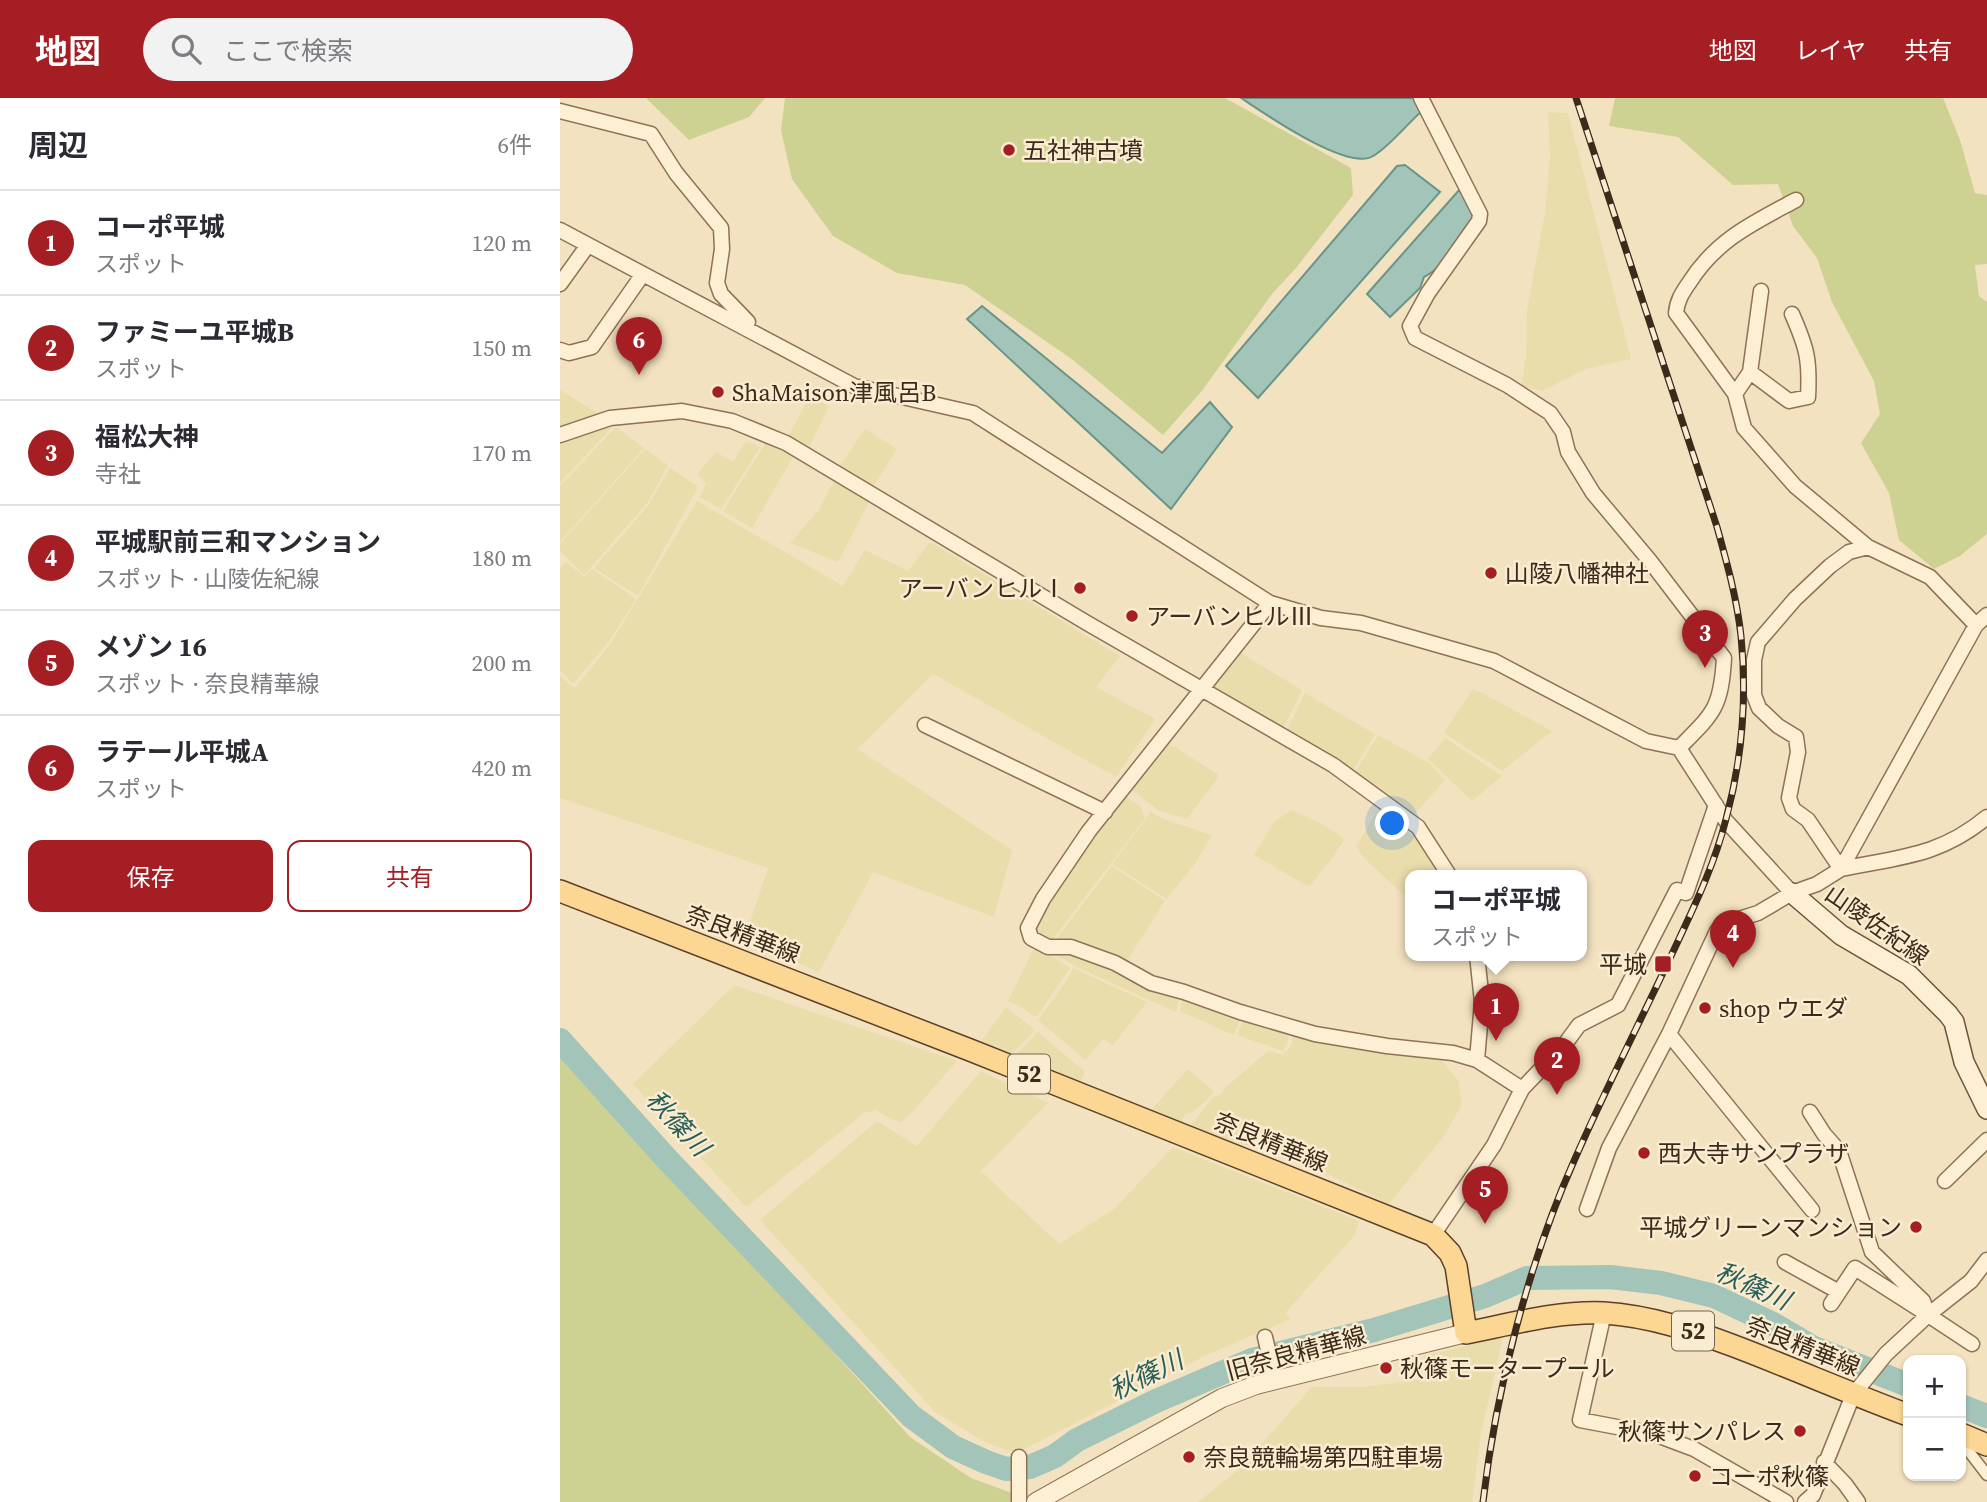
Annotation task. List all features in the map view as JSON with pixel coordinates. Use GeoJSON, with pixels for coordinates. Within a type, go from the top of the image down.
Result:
{"type":"FeatureCollection","features":[{"type":"Feature","properties":{"kind":"main road","name":"奈良精華線"},"geometry":{"type":"LineString","coordinates":[[560,891],[981,1054],[1433,1235]]}},
{"type":"Feature","properties":{"kind":"main road","name":"山陵佐紀線"},"geometry":{"type":"LineString","coordinates":[[1792,893],[1841,935],[1909,975],[1948,1013],[1954,1022],[1964,1062],[1987,1109]]}},
{"type":"Feature","properties":{"kind":"main road"},"geometry":{"type":"LineString","coordinates":[[1433,1235],[1450,1253],[1456,1266],[1465,1327]]}},
{"type":"Feature","properties":{"kind":"main road","name":"奈良精華線"},"geometry":{"type":"LineString","coordinates":[[1465,1327],[1579,1313],[1640,1317],[1675,1325],[1856,1392],[1903,1413]]}},
{"type":"Feature","properties":{"kind":"main road"},"geometry":{"type":"LineString","coordinates":[[1966,1436],[1987,1445]]}},
{"type":"Feature","properties":{"kind":"street"},"geometry":{"type":"LineString","coordinates":[[1421,98],[1480,214],[1479,221],[1428,292],[1410,326],[1415,338],[1507,385],[1550,413],[1563,432],[1568,452],[1593,493],[1650,561],[1724,658],[1718,703],[1700,729],[1679,748]]}},
{"type":"Feature","properties":{"kind":"street"},"geometry":{"type":"LineString","coordinates":[[560,111],[651,134],[676,173],[722,228],[717,283],[721,293],[748,322],[743,327]]}},
{"type":"Feature","properties":{"kind":"street"},"geometry":{"type":"LineString","coordinates":[[1796,200],[1735,233],[1702,262],[1677,302],[1676,313],[1735,394],[1744,428],[1795,486],[1868,547],[1930,577],[1981,620],[1840,869]]}},
{"type":"Feature","properties":{"kind":"street"},"geometry":{"type":"LineString","coordinates":[[560,230],[854,386],[973,413],[1270,603],[1321,618],[1361,623],[1494,661],[1646,741],[1679,748],[1726,821],[1792,893]]}},
{"type":"Feature","properties":{"kind":"street"},"geometry":{"type":"LineString","coordinates":[[560,285],[588,245]]}},
{"type":"Feature","properties":{"kind":"street"},"geometry":{"type":"LineString","coordinates":[[560,350],[569,354],[592,347],[643,274]]}},
{"type":"Feature","properties":{"kind":"street"},"geometry":{"type":"LineString","coordinates":[[1735,394],[1750,372],[1761,291]]}},
{"type":"Feature","properties":{"kind":"street"},"geometry":{"type":"LineString","coordinates":[[1750,372],[1790,401],[1808,397],[1810,363],[1792,314]]}},
{"type":"Feature","properties":{"kind":"street"},"geometry":{"type":"LineString","coordinates":[[560,435],[610,418],[682,411],[732,421],[786,443],[1064,610],[1333,765],[1418,827],[1446,870]]}},
{"type":"Feature","properties":{"kind":"street"},"geometry":{"type":"LineString","coordinates":[[1840,869],[1808,820],[1793,809],[1789,798],[1798,751],[1796,737],[1778,726],[1759,708],[1754,695],[1754,660],[1758,642],[1795,600],[1830,566],[1849,552],[1868,547]]}},
{"type":"Feature","properties":{"kind":"street"},"geometry":{"type":"LineString","coordinates":[[1270,603],[1105,812],[1042,899],[1028,928],[1031,938],[1048,947],[1071,947],[1115,963],[1151,983],[1315,1034],[1453,1053],[1477,1060],[1522,1089]]}},
{"type":"Feature","properties":{"kind":"street"},"geometry":{"type":"LineString","coordinates":[[925,725],[1105,812]]}},
{"type":"Feature","properties":{"kind":"street"},"geometry":{"type":"LineString","coordinates":[[1433,1235],[1494,1145],[1522,1089],[1565,1044],[1579,1025],[1618,1005],[1677,890],[1686,893],[1716,805]]}},
{"type":"Feature","properties":{"kind":"street"},"geometry":{"type":"LineString","coordinates":[[1587,1209],[1609,1148],[1669,1034],[1717,931],[1726,922],[1758,914],[1840,869],[1915,856],[1943,847],[1975,828],[1987,817]]}},
{"type":"Feature","properties":{"kind":"street"},"geometry":{"type":"LineString","coordinates":[[1477,1060],[1482,1002],[1478,961]]}},
{"type":"Feature","properties":{"kind":"street"},"geometry":{"type":"LineString","coordinates":[[1669,1034],[1812,1210]]}},
{"type":"Feature","properties":{"kind":"street"},"geometry":{"type":"LineString","coordinates":[[1810,1112],[1839,1151],[1872,1252],[1923,1301],[1928,1315]]}},
{"type":"Feature","properties":{"kind":"street"},"geometry":{"type":"LineString","coordinates":[[1945,1181],[1987,1140]]}},
{"type":"Feature","properties":{"kind":"street"},"geometry":{"type":"LineString","coordinates":[[1805,1502],[1813,1495],[1824,1462],[1856,1392],[1886,1354],[1928,1315],[1971,1281],[1987,1260]]}},
{"type":"Feature","properties":{"kind":"street"},"geometry":{"type":"LineString","coordinates":[[1785,1262],[1835,1298],[1855,1268],[1972,1344]]}},
{"type":"Feature","properties":{"kind":"street"},"geometry":{"type":"LineString","coordinates":[[1604,1313],[1580,1420],[1654,1434],[1694,1449],[1786,1502]]}},
{"type":"Feature","properties":{"kind":"street","name":"旧奈良精華線"},"geometry":{"type":"LineString","coordinates":[[1036,1502],[1222,1398],[1256,1385],[1465,1327]]}},
{"type":"Feature","properties":{"kind":"street"},"geometry":{"type":"LineString","coordinates":[[1265,1337],[1275,1380]]}},
{"type":"Feature","properties":{"kind":"street"},"geometry":{"type":"LineString","coordinates":[[1966,1448],[1987,1475]]}},
{"type":"Feature","properties":{"kind":"street"},"geometry":{"type":"LineString","coordinates":[[1019,1502],[1020,1457]]}},
{"type":"Feature","properties":{"kind":"street"},"geometry":{"type":"LineString","coordinates":[[1824,1462],[1845,1483],[1858,1502]]}},
{"type":"Feature","properties":{"kind":"shaded area"},"geometry":{"type":"Polygon","coordinates":[[[1548,112],[1568,113],[1631,359],[1585,369],[1543,391],[1521,386],[1526,356],[1527,310],[1545,213],[1550,156],[1548,112]]]}},
{"type":"Feature","properties":{"kind":"shaded area"},"geometry":{"type":"Polygon","coordinates":[[[560,390],[604,417],[560,431],[560,390]]]}},
{"type":"Feature","properties":{"kind":"shaded area"},"geometry":{"type":"Polygon","coordinates":[[[810,396],[829,406],[807,451],[786,440],[810,396]]]}},
{"type":"Feature","properties":{"kind":"shaded area"},"geometry":{"type":"Polygon","coordinates":[[[608,423],[613,426],[560,483],[560,441],[608,423]]]}},
{"type":"Feature","properties":{"kind":"shaded area"},"geometry":{"type":"Polygon","coordinates":[[[616,427],[644,448],[560,542],[560,486],[616,427]]]}},
{"type":"Feature","properties":{"kind":"shaded area"},"geometry":{"type":"Polygon","coordinates":[[[865,429],[897,449],[872,488],[838,469],[865,429]]]}},
{"type":"Feature","properties":{"kind":"shaded area"},"geometry":{"type":"Polygon","coordinates":[[[746,441],[760,447],[721,509],[700,497],[706,483],[697,474],[716,452],[733,462],[746,441]]]}},
{"type":"Feature","properties":{"kind":"shaded area"},"geometry":{"type":"Polygon","coordinates":[[[767,441],[794,455],[752,528],[723,511],[767,441]]]}},
{"type":"Feature","properties":{"kind":"shaded area"},"geometry":{"type":"Polygon","coordinates":[[[645,449],[668,465],[648,502],[584,575],[560,551],[560,544],[645,449]]]}},
{"type":"Feature","properties":{"kind":"shaded area"},"geometry":{"type":"Polygon","coordinates":[[[670,468],[698,487],[638,596],[594,568],[647,507],[670,468]]]}},
{"type":"Feature","properties":{"kind":"shaded area"},"geometry":{"type":"Polygon","coordinates":[[[834,481],[870,500],[838,562],[790,543],[818,511],[834,481]]]}},
{"type":"Feature","properties":{"kind":"shaded area"},"geometry":{"type":"Polygon","coordinates":[[[697,501],[843,586],[865,550],[908,571],[930,542],[1120,656],[1096,687],[1155,719],[1116,777],[933,674],[858,749],[1012,850],[994,917],[873,872],[819,972],[744,940],[768,868],[560,798],[560,676],[575,688],[611,643],[697,501]]]}},
{"type":"Feature","properties":{"kind":"shaded area"},"geometry":{"type":"Polygon","coordinates":[[[566,562],[584,577],[592,569],[636,599],[610,640],[573,684],[560,671],[560,568],[566,562]]]}},
{"type":"Feature","properties":{"kind":"shaded area"},"geometry":{"type":"Polygon","coordinates":[[[1239,652],[1302,690],[1282,730],[1211,686],[1239,652]]]}},
{"type":"Feature","properties":{"kind":"shaded area"},"geometry":{"type":"Polygon","coordinates":[[[1473,689],[1552,731],[1502,771],[1447,735],[1445,731],[1473,689]]]}},
{"type":"Feature","properties":{"kind":"shaded area"},"geometry":{"type":"Polygon","coordinates":[[[1305,693],[1375,734],[1352,772],[1286,732],[1305,693]]]}},
{"type":"Feature","properties":{"kind":"shaded area"},"geometry":{"type":"Polygon","coordinates":[[[1378,735],[1429,763],[1445,780],[1412,817],[1354,774],[1378,735]]]}},
{"type":"Feature","properties":{"kind":"shaded area"},"geometry":{"type":"Polygon","coordinates":[[[1445,738],[1502,776],[1472,801],[1428,759],[1445,738]]]}},
{"type":"Feature","properties":{"kind":"shaded area"},"geometry":{"type":"Polygon","coordinates":[[[1162,743],[1175,747],[1217,774],[1218,778],[1187,819],[1158,810],[1129,788],[1162,743]]]}},
{"type":"Feature","properties":{"kind":"shaded area"},"geometry":{"type":"Polygon","coordinates":[[[1124,795],[1141,807],[1145,818],[1051,942],[1039,937],[1035,931],[1035,919],[1042,906],[1124,795]]]}},
{"type":"Feature","properties":{"kind":"shaded area"},"geometry":{"type":"Polygon","coordinates":[[[1379,808],[1422,844],[1439,870],[1405,870],[1405,896],[1356,847],[1379,808]]]}},
{"type":"Feature","properties":{"kind":"shaded area"},"geometry":{"type":"Polygon","coordinates":[[[1291,810],[1320,823],[1344,840],[1331,860],[1307,886],[1254,855],[1273,823],[1291,810]]]}},
{"type":"Feature","properties":{"kind":"shaded area"},"geometry":{"type":"Polygon","coordinates":[[[1151,812],[1163,819],[1212,835],[1196,862],[1167,899],[1112,864],[1151,812]]]}},
{"type":"Feature","properties":{"kind":"shaded area"},"geometry":{"type":"Polygon","coordinates":[[[1112,866],[1165,901],[1125,964],[1053,943],[1112,866]]]}},
{"type":"Feature","properties":{"kind":"shaded area"},"geometry":{"type":"Polygon","coordinates":[[[1035,946],[1070,968],[1037,1016],[1033,1016],[1008,1001],[1035,946]]]}},
{"type":"Feature","properties":{"kind":"shaded area"},"geometry":{"type":"Polygon","coordinates":[[[1052,953],[1070,953],[1180,996],[1176,1012],[1079,968],[1052,953]]]}},
{"type":"Feature","properties":{"kind":"shaded area"},"geometry":{"type":"Polygon","coordinates":[[[1073,968],[1147,1002],[1113,1045],[1103,1039],[1085,1060],[1038,1020],[1073,968]]]}},
{"type":"Feature","properties":{"kind":"shaded area"},"geometry":{"type":"Polygon","coordinates":[[[734,985],[957,1061],[901,1122],[876,1110],[864,1113],[746,1207],[633,1084],[734,985]]]}},
{"type":"Feature","properties":{"kind":"shaded area"},"geometry":{"type":"Polygon","coordinates":[[[1185,999],[1241,1017],[1233,1035],[1180,1011],[1185,999]]]}},
{"type":"Feature","properties":{"kind":"shaded area"},"geometry":{"type":"Polygon","coordinates":[[[1006,1007],[1035,1030],[1009,1056],[978,1046],[1006,1007]]]}},
{"type":"Feature","properties":{"kind":"shaded area"},"geometry":{"type":"Polygon","coordinates":[[[1244,1019],[1289,1030],[1283,1051],[1237,1035],[1244,1019]]]}},
{"type":"Feature","properties":{"kind":"shaded area"},"geometry":{"type":"Polygon","coordinates":[[[1293,1030],[1440,1059],[1458,1080],[1462,1104],[1444,1136],[1389,1204],[1315,1168],[1190,1127],[1212,1098],[1222,1094],[1225,1088],[1269,1050],[1282,1055],[1287,1051],[1292,1044],[1293,1030]]]}},
{"type":"Feature","properties":{"kind":"shaded area"},"geometry":{"type":"Polygon","coordinates":[[[1038,1032],[1085,1072],[1079,1085],[1013,1058],[1038,1032]]]}},
{"type":"Feature","properties":{"kind":"shaded area"},"geometry":{"type":"Polygon","coordinates":[[[1188,1069],[1214,1091],[1207,1100],[1185,1114],[1182,1123],[1151,1110],[1188,1069]]]}},
{"type":"Feature","properties":{"kind":"shaded area"},"geometry":{"type":"Polygon","coordinates":[[[981,1071],[1048,1103],[981,1171],[1059,1244],[1114,1209],[1173,1147],[1359,1221],[1355,1235],[1285,1313],[1290,1319],[1207,1355],[1019,1452],[985,1442],[935,1412],[760,1220],[877,1121],[917,1146],[981,1071]]]}},
{"type":"Feature","properties":{"kind":"shaded area"},"geometry":{"type":"Polygon","coordinates":[[[1503,1337],[1481,1433],[1472,1502],[1198,1502],[1239,1469],[1312,1387],[1365,1387],[1428,1378],[1424,1356],[1503,1337]]]}},
{"type":"Feature","properties":{"kind":"green space"},"geometry":{"type":"Polygon","coordinates":[[[646,98],[765,98],[749,117],[689,140],[646,98]]]}},
{"type":"Feature","properties":{"kind":"green space"},"geometry":{"type":"Polygon","coordinates":[[[785,98],[1225,98],[1351,168],[1353,195],[1296,268],[1272,294],[1201,392],[1163,435],[1073,360],[965,285],[897,273],[833,236],[792,179],[781,130],[785,98]]]}},
{"type":"Feature","properties":{"kind":"green space"},"geometry":{"type":"Polygon","coordinates":[[[1615,98],[1943,98],[1960,140],[1975,193],[1987,195],[1987,264],[1975,265],[1979,296],[1987,302],[1987,534],[1960,556],[1934,569],[1899,540],[1889,493],[1861,443],[1880,414],[1874,381],[1832,302],[1817,258],[1793,226],[1778,184],[1733,185],[1678,137],[1609,126],[1615,98]]]}},
{"type":"Feature","properties":{"kind":"green space"},"geometry":{"type":"Polygon","coordinates":[[[560,1048],[910,1437],[971,1478],[1012,1493],[1014,1502],[560,1502],[560,1048]]]}},
{"type":"Feature","properties":{"kind":"water"},"geometry":{"type":"Polygon","coordinates":[[[1241,98],[1414,98],[1422,111],[1379,152],[1361,159],[1345,156],[1306,139],[1241,98]]]}},
{"type":"Feature","properties":{"kind":"water"},"geometry":{"type":"Polygon","coordinates":[[[1405,165],[1440,192],[1258,398],[1226,366],[1397,166],[1405,165]]]}},
{"type":"Feature","properties":{"kind":"water"},"geometry":{"type":"Polygon","coordinates":[[[1460,189],[1475,217],[1447,258],[1424,277],[1420,288],[1390,317],[1367,294],[1460,189]]]}},
{"type":"Feature","properties":{"kind":"water"},"geometry":{"type":"Polygon","coordinates":[[[982,306],[1162,453],[1210,402],[1232,427],[1171,509],[967,319],[982,306]]]}},
{"type":"Feature","properties":{"kind":"waterway","name":"秋篠川"},"geometry":{"type":"LineString","coordinates":[[560,1040],[665,1157],[911,1416],[953,1447],[1006,1469],[1030,1467],[1055,1456],[1077,1440],[1156,1401],[1252,1360],[1374,1330],[1485,1296],[1527,1278],[1610,1277],[1661,1283],[1714,1296],[1775,1325],[1814,1348],[1903,1383]]}},
{"type":"Feature","properties":{"kind":"waterway","name":"秋篠川"},"geometry":{"type":"LineString","coordinates":[[1966,1408],[1987,1416]]}},
{"type":"Feature","properties":{"kind":"railway"},"geometry":{"type":"LineString","coordinates":[[1483,1502],[1505,1372],[1542,1242],[1585,1135],[1709,872],[1731,797],[1742,728],[1741,636],[1717,527],[1576,98]]}},
{"type":"Feature","properties":{"kind":"place","name":"五社神古墳"},"geometry":{"type":"Point","coordinates":[1009,150]}},
{"type":"Feature","properties":{"kind":"place","name":"ラテール平城A"},"geometry":{"type":"Point","coordinates":[639,375]}},
{"type":"Feature","properties":{"kind":"place","name":"ShaMaison津風呂B"},"geometry":{"type":"Point","coordinates":[718,392]}},
{"type":"Feature","properties":{"kind":"place","name":"山陵八幡神社"},"geometry":{"type":"Point","coordinates":[1491,573]}},
{"type":"Feature","properties":{"kind":"place","name":"アーバンヒルⅠ"},"geometry":{"type":"Point","coordinates":[1080,588]}},
{"type":"Feature","properties":{"kind":"place","name":"アーバンヒルⅢ"},"geometry":{"type":"Point","coordinates":[1132,616]}},
{"type":"Feature","properties":{"kind":"place","name":"福松大神"},"geometry":{"type":"Point","coordinates":[1705,668]}},
{"type":"Feature","properties":{"kind":"place","name":"平城"},"geometry":{"type":"Point","coordinates":[1663,964]}},
{"type":"Feature","properties":{"kind":"place","name":"平城駅前三和マンション"},"geometry":{"type":"Point","coordinates":[1733,968]}},
{"type":"Feature","properties":{"kind":"place","name":"shop ウエダ"},"geometry":{"type":"Point","coordinates":[1705,1008]}},
{"type":"Feature","properties":{"kind":"place","name":"コーポ平城"},"geometry":{"type":"Point","coordinates":[1496,1041]}},
{"type":"Feature","properties":{"kind":"place","name":"ファミーユ平城B"},"geometry":{"type":"Point","coordinates":[1557,1095]}},
{"type":"Feature","properties":{"kind":"place","name":"西大寺サンプラザ"},"geometry":{"type":"Point","coordinates":[1644,1153]}},
{"type":"Feature","properties":{"kind":"place","name":"メゾン 16"},"geometry":{"type":"Point","coordinates":[1485,1224]}},
{"type":"Feature","properties":{"kind":"place","name":"平城グリーンマンション"},"geometry":{"type":"Point","coordinates":[1916,1227]}},
{"type":"Feature","properties":{"kind":"place","name":"秋篠モータープール"},"geometry":{"type":"Point","coordinates":[1386,1368]}},
{"type":"Feature","properties":{"kind":"place","name":"秋篠サンパレス"},"geometry":{"type":"Point","coordinates":[1800,1431]}},
{"type":"Feature","properties":{"kind":"place","name":"奈良競輪場第四駐車場"},"geometry":{"type":"Point","coordinates":[1189,1457]}},
{"type":"Feature","properties":{"kind":"place","name":"コーポ秋篠"},"geometry":{"type":"Point","coordinates":[1695,1476]}}]}
